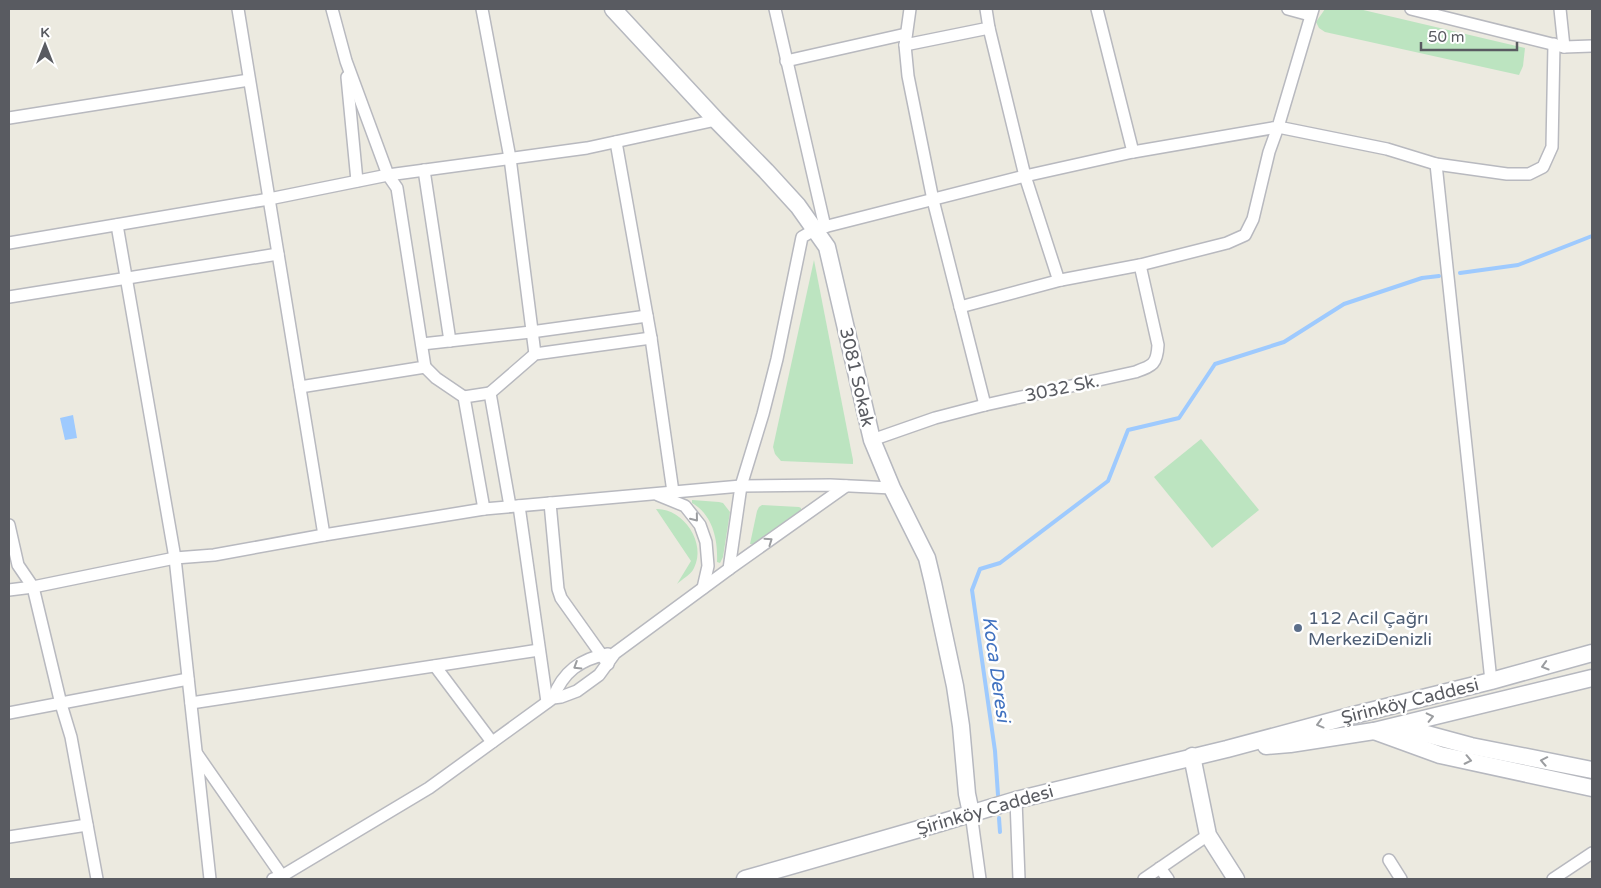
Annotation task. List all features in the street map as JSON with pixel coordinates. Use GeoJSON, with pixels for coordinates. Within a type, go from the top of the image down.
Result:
{"type":"FeatureCollection","features":[{"type":"Feature","properties":{"kind":"main road","name":"3081 Sokak"},"geometry":{"type":"LineString","coordinates":[[613,9],[820,228],[827,247],[872,440],[892,488],[927,558],[956,694],[967,794],[971,813]]}},
{"type":"Feature","properties":{"kind":"main road","name":"Şirinköy Caddesi"},"geometry":{"type":"LineString","coordinates":[[746,879],[940,824],[1016,800],[1491,681],[1592,653]]}},
{"type":"Feature","properties":{"kind":"main road","name":"Şirinköy Caddesi"},"geometry":{"type":"LineString","coordinates":[[1227,748],[1290,744],[1374,731],[1592,678]]}},
{"type":"Feature","properties":{"kind":"main road"},"geometry":{"type":"LineString","coordinates":[[1388,707],[1394,726],[1471,746],[1592,770]]}},
{"type":"Feature","properties":{"kind":"main road"},"geometry":{"type":"LineString","coordinates":[[1368,712],[1374,731],[1440,754],[1592,788]]}},
{"type":"Feature","properties":{"kind":"main road"},"geometry":{"type":"LineString","coordinates":[[1192,756],[1208,835],[1236,879]]}},
{"type":"Feature","properties":{"kind":"street"},"geometry":{"type":"LineString","coordinates":[[238,9],[324,535]]}},
{"type":"Feature","properties":{"kind":"street"},"geometry":{"type":"LineString","coordinates":[[332,9],[346,61],[388,175],[397,188],[425,367],[436,378],[464,397],[490,393],[535,354],[651,338]]}},
{"type":"Feature","properties":{"kind":"street"},"geometry":{"type":"LineString","coordinates":[[482,9],[510,158],[535,354]]}},
{"type":"Feature","properties":{"kind":"street"},"geometry":{"type":"LineString","coordinates":[[775,9],[820,228]]}},
{"type":"Feature","properties":{"kind":"street"},"geometry":{"type":"LineString","coordinates":[[910,9],[906,39],[908,76],[933,200],[985,405]]}},
{"type":"Feature","properties":{"kind":"street"},"geometry":{"type":"LineString","coordinates":[[986,9],[1025,176],[1058,278],[1061,280]]}},
{"type":"Feature","properties":{"kind":"street"},"geometry":{"type":"LineString","coordinates":[[1097,9],[1133,152]]}},
{"type":"Feature","properties":{"kind":"street"},"geometry":{"type":"LineString","coordinates":[[960,307],[1061,280],[1140,265],[1227,243],[1245,235],[1252,219],[1269,152],[1311,12],[1288,9]]}},
{"type":"Feature","properties":{"kind":"street"},"geometry":{"type":"LineString","coordinates":[[1411,9],[1559,46],[1592,46]]}},
{"type":"Feature","properties":{"kind":"street"},"geometry":{"type":"LineString","coordinates":[[729,569],[741,486],[763,414],[777,359],[802,237],[820,228],[1025,176],[1133,152],[1278,126],[1387,149],[1436,164],[1507,174],[1529,174],[1543,167],[1552,147],[1560,9]]}},
{"type":"Feature","properties":{"kind":"street"},"geometry":{"type":"LineString","coordinates":[[786,61],[906,39],[989,28]]}},
{"type":"Feature","properties":{"kind":"street"},"geometry":{"type":"LineString","coordinates":[[346,61],[357,181]]}},
{"type":"Feature","properties":{"kind":"street"},"geometry":{"type":"LineString","coordinates":[[9,118],[249,80]]}},
{"type":"Feature","properties":{"kind":"street"},"geometry":{"type":"LineString","coordinates":[[9,243],[269,199],[388,175],[587,148],[716,120]]}},
{"type":"Feature","properties":{"kind":"street"},"geometry":{"type":"LineString","coordinates":[[616,142],[651,338],[673,492]]}},
{"type":"Feature","properties":{"kind":"street"},"geometry":{"type":"LineString","coordinates":[[1436,164],[1491,681]]}},
{"type":"Feature","properties":{"kind":"street"},"geometry":{"type":"LineString","coordinates":[[424,170],[450,341]]}},
{"type":"Feature","properties":{"kind":"street"},"geometry":{"type":"LineString","coordinates":[[117,224],[175,558],[210,879]]}},
{"type":"Feature","properties":{"kind":"street"},"geometry":{"type":"LineString","coordinates":[[9,298],[278,254]]}},
{"type":"Feature","properties":{"kind":"street","name":"3032 Sk."},"geometry":{"type":"LineString","coordinates":[[872,440],[935,418],[1150,367],[1158,358],[1158,345],[1140,265]]}},
{"type":"Feature","properties":{"kind":"street"},"geometry":{"type":"LineString","coordinates":[[422,344],[531,332],[647,316]]}},
{"type":"Feature","properties":{"kind":"street"},"geometry":{"type":"LineString","coordinates":[[300,387],[425,367]]}},
{"type":"Feature","properties":{"kind":"street"},"geometry":{"type":"LineString","coordinates":[[490,393],[514,506],[550,700]]}},
{"type":"Feature","properties":{"kind":"street"},"geometry":{"type":"LineString","coordinates":[[464,397],[484,509]]}},
{"type":"Feature","properties":{"kind":"street"},"geometry":{"type":"LineString","coordinates":[[9,590],[33,587],[175,558],[214,555],[484,509],[741,486],[892,488]]}},
{"type":"Feature","properties":{"kind":"street"},"geometry":{"type":"LineString","coordinates":[[550,700],[563,676],[569,671],[590,659],[605,659],[615,653],[846,486]]}},
{"type":"Feature","properties":{"kind":"street"},"geometry":{"type":"LineString","coordinates":[[654,494],[685,506],[700,525],[706,542],[708,566],[703,588]]}},
{"type":"Feature","properties":{"kind":"street"},"geometry":{"type":"LineString","coordinates":[[550,503],[558,589],[562,598],[605,659]]}},
{"type":"Feature","properties":{"kind":"street"},"geometry":{"type":"LineString","coordinates":[[9,525],[18,565],[33,587],[61,704],[71,737],[97,879]]}},
{"type":"Feature","properties":{"kind":"street"},"geometry":{"type":"LineString","coordinates":[[191,703],[540,650]]}},
{"type":"Feature","properties":{"kind":"street"},"geometry":{"type":"LineString","coordinates":[[196,753],[278,878],[429,788],[550,700],[577,691],[599,675],[605,659]]}},
{"type":"Feature","properties":{"kind":"street"},"geometry":{"type":"LineString","coordinates":[[435,666],[492,742]]}},
{"type":"Feature","properties":{"kind":"street"},"geometry":{"type":"LineString","coordinates":[[9,713],[188,679]]}},
{"type":"Feature","properties":{"kind":"street"},"geometry":{"type":"LineString","coordinates":[[1016,800],[1018,879]]}},
{"type":"Feature","properties":{"kind":"street"},"geometry":{"type":"LineString","coordinates":[[971,813],[980,879]]}},
{"type":"Feature","properties":{"kind":"street"},"geometry":{"type":"LineString","coordinates":[[9,837],[87,825]]}},
{"type":"Feature","properties":{"kind":"street"},"geometry":{"type":"LineString","coordinates":[[1144,879],[1208,835]]}},
{"type":"Feature","properties":{"kind":"street"},"geometry":{"type":"LineString","coordinates":[[1553,879],[1592,853]]}},
{"type":"Feature","properties":{"kind":"street"},"geometry":{"type":"LineString","coordinates":[[1389,860],[1402,879]]}},
{"type":"Feature","properties":{"kind":"street"},"geometry":{"type":"LineString","coordinates":[[1160,868],[1168,879]]}},
{"type":"Feature","properties":{"kind":"green space"},"geometry":{"type":"Polygon","coordinates":[[[1325,9],[1359,9],[1525,48],[1523,66],[1519,75],[1325,32],[1319,28],[1316,22],[1325,9]]]}},
{"type":"Feature","properties":{"kind":"green space"},"geometry":{"type":"Polygon","coordinates":[[[814,260],[853,464],[781,461],[775,454],[773,447],[814,260]]]}},
{"type":"Feature","properties":{"kind":"green space"},"geometry":{"type":"Polygon","coordinates":[[[1201,439],[1259,510],[1212,548],[1154,477],[1201,439]]]}},
{"type":"Feature","properties":{"kind":"green space"},"geometry":{"type":"Polygon","coordinates":[[[692,500],[723,503],[730,512],[723,557],[720,563],[717,562],[713,529],[705,514],[692,503],[692,500]]]}},
{"type":"Feature","properties":{"kind":"green space"},"geometry":{"type":"Polygon","coordinates":[[[762,505],[799,507],[801,510],[753,544],[750,544],[757,511],[762,505]]]}},
{"type":"Feature","properties":{"kind":"green space"},"geometry":{"type":"Polygon","coordinates":[[[656,509],[666,510],[675,514],[690,529],[695,538],[697,558],[694,568],[689,575],[677,584],[691,561],[656,509]]]}},
{"type":"Feature","properties":{"kind":"water"},"geometry":{"type":"Polygon","coordinates":[[[73,415],[77,438],[65,440],[60,418],[73,415]]]}},
{"type":"Feature","properties":{"kind":"waterway"},"geometry":{"type":"LineString","coordinates":[[1460,273],[1518,265],[1592,236]]}},
{"type":"Feature","properties":{"kind":"waterway"},"geometry":{"type":"LineString","coordinates":[[998,795],[995,751],[972,590],[980,569],[1000,563],[1108,481],[1128,430],[1179,418],[1215,364],[1284,342],[1344,304],[1422,278],[1439,276]]}},
{"type":"Feature","properties":{"kind":"waterway","name":"Koca Deresi"},"geometry":{"type":"LineString","coordinates":[[999,818],[1000,832]]}},
{"type":"Feature","properties":{"kind":"place","name":"112 Acil Çağrı MerkeziDenizli"},"geometry":{"type":"Point","coordinates":[1298,628]}}]}
